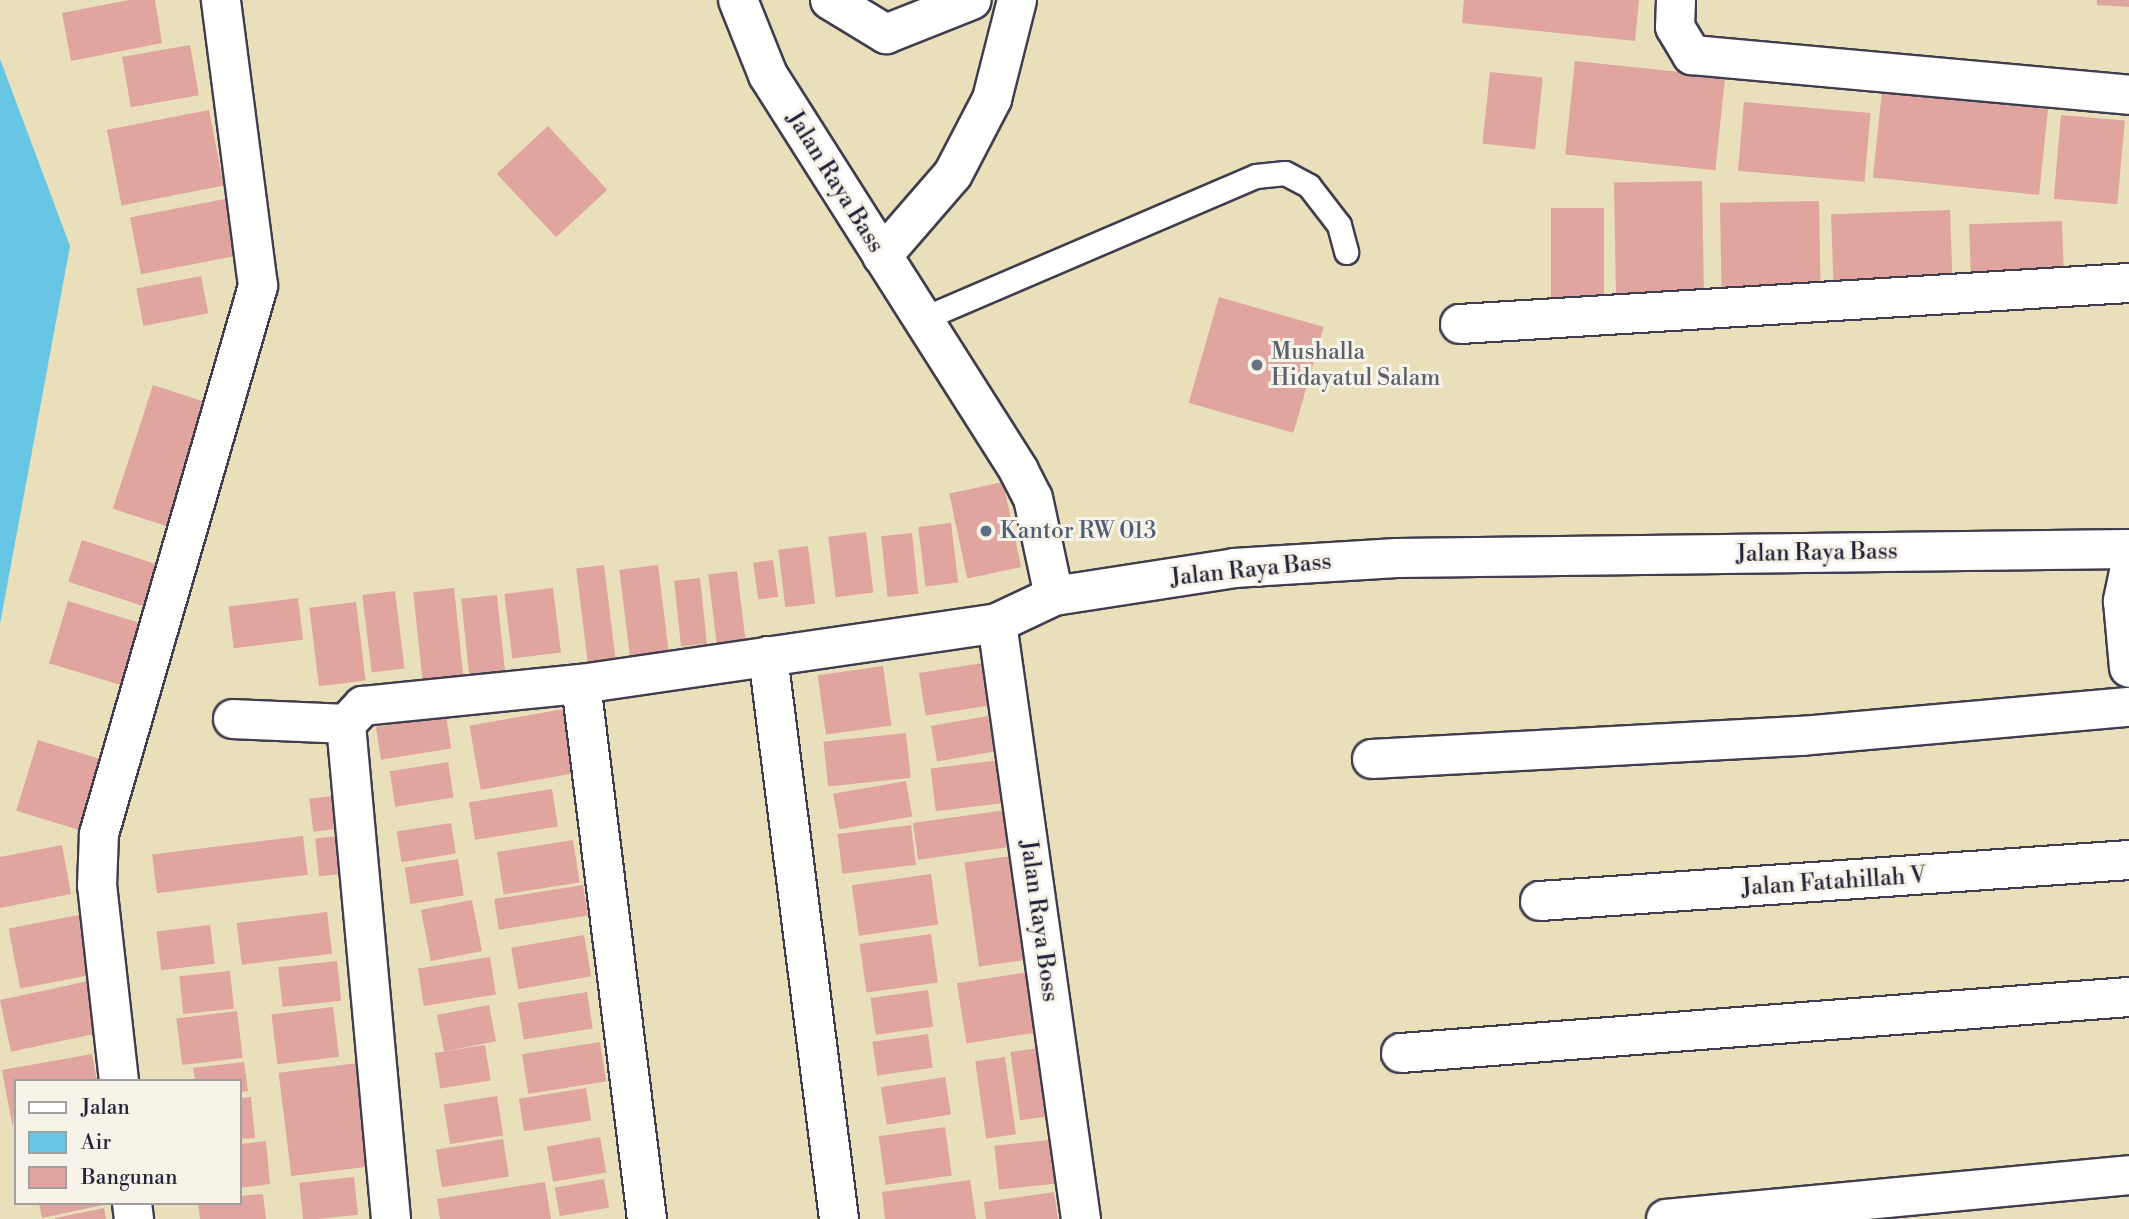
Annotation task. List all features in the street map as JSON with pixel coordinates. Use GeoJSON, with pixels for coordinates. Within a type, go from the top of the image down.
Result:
{"type":"FeatureCollection","features":[{"type":"Feature","properties":{"kind":"street"},"geometry":{"type":"LineString","coordinates":[[119,1079],[97,886],[99,834],[258,286],[221,0]]}},
{"type":"Feature","properties":{"kind":"street","name":"Jalan Raya Bass"},"geometry":{"type":"LineString","coordinates":[[738,0],[768,75],[1033,498],[1054,596],[1234,568],[1397,558],[2128,568]]}},
{"type":"Feature","properties":{"kind":"street"},"geometry":{"type":"LineString","coordinates":[[830,0],[886,34],[972,0]]}},
{"type":"Feature","properties":{"kind":"street"},"geometry":{"type":"LineString","coordinates":[[882,256],[953,174],[992,99],[1017,0]]}},
{"type":"Feature","properties":{"kind":"street"},"geometry":{"type":"LineString","coordinates":[[1676,0],[1675,27],[1692,55],[2129,94]]}},
{"type":"Feature","properties":{"kind":"street"},"geometry":{"type":"LineString","coordinates":[[1460,324],[2129,283]]}},
{"type":"Feature","properties":{"kind":"street"},"geometry":{"type":"LineString","coordinates":[[2128,568],[2129,668]]}},
{"type":"Feature","properties":{"kind":"street"},"geometry":{"type":"LineString","coordinates":[[391,1219],[346,724],[363,706],[580,684],[997,623],[1054,596]]}},
{"type":"Feature","properties":{"kind":"street","name":"Jalan Raya Boss"},"geometry":{"type":"LineString","coordinates":[[997,623],[1082,1219]]}},
{"type":"Feature","properties":{"kind":"street"},"geometry":{"type":"LineString","coordinates":[[768,656],[839,1219]]}},
{"type":"Feature","properties":{"kind":"street"},"geometry":{"type":"LineString","coordinates":[[580,684],[647,1219]]}},
{"type":"Feature","properties":{"kind":"street"},"geometry":{"type":"LineString","coordinates":[[1373,759],[1802,736],[2129,707]]}},
{"type":"Feature","properties":{"kind":"street"},"geometry":{"type":"LineString","coordinates":[[233,719],[346,724]]}},
{"type":"Feature","properties":{"kind":"street","name":"Jalan Fatahillah V"},"geometry":{"type":"LineString","coordinates":[[1540,901],[2129,860]]}},
{"type":"Feature","properties":{"kind":"street"},"geometry":{"type":"LineString","coordinates":[[1401,1053],[2129,997]]}},
{"type":"Feature","properties":{"kind":"street"},"geometry":{"type":"LineString","coordinates":[[1666,1219],[2129,1175]]}},
{"type":"Feature","properties":{"kind":"lane"},"geometry":{"type":"LineString","coordinates":[[922,319],[1256,176],[1285,173],[1309,186],[1339,225],[1346,252]]}},
{"type":"Feature","properties":{"kind":"water"},"geometry":{"type":"Polygon","coordinates":[[[0,59],[70,246],[0,624],[0,59]]]}},
{"type":"Feature","properties":{"kind":"building"},"geometry":{"type":"Polygon","coordinates":[[[129,0],[155,0],[162,43],[71,61],[62,13],[129,0]]]}},
{"type":"Feature","properties":{"kind":"building"},"geometry":{"type":"Polygon","coordinates":[[[1464,0],[1639,0],[1635,41],[1462,23],[1464,0]]]}},
{"type":"Feature","properties":{"kind":"building"},"geometry":{"type":"Polygon","coordinates":[[[2097,0],[2129,0],[2129,7],[2097,5],[2097,0]]]}},
{"type":"Feature","properties":{"kind":"building"},"geometry":{"type":"Polygon","coordinates":[[[190,45],[199,95],[131,107],[122,57],[190,45]]]}},
{"type":"Feature","properties":{"kind":"building"},"geometry":{"type":"Polygon","coordinates":[[[1575,61],[1725,77],[1715,170],[1565,154],[1575,61]]]}},
{"type":"Feature","properties":{"kind":"building"},"geometry":{"type":"Polygon","coordinates":[[[1490,72],[1543,78],[1535,149],[1482,144],[1490,72]]]}},
{"type":"Feature","properties":{"kind":"building"},"geometry":{"type":"Polygon","coordinates":[[[1882,91],[2048,108],[2039,195],[1873,178],[1882,91]]]}},
{"type":"Feature","properties":{"kind":"building"},"geometry":{"type":"Polygon","coordinates":[[[1744,102],[1871,113],[1865,182],[1738,171],[1744,102]]]}},
{"type":"Feature","properties":{"kind":"building"},"geometry":{"type":"Polygon","coordinates":[[[209,110],[224,186],[122,205],[107,130],[209,110]]]}},
{"type":"Feature","properties":{"kind":"building"},"geometry":{"type":"Polygon","coordinates":[[[2061,115],[2125,121],[2117,204],[2054,199],[2061,115]]]}},
{"type":"Feature","properties":{"kind":"building"},"geometry":{"type":"Polygon","coordinates":[[[548,126],[607,190],[556,237],[497,174],[548,126]]]}},
{"type":"Feature","properties":{"kind":"building"},"geometry":{"type":"Polygon","coordinates":[[[1702,181],[1704,298],[1616,300],[1614,183],[1702,181]]]}},
{"type":"Feature","properties":{"kind":"building"},"geometry":{"type":"Polygon","coordinates":[[[235,197],[246,254],[141,274],[130,217],[235,197]]]}},
{"type":"Feature","properties":{"kind":"building"},"geometry":{"type":"Polygon","coordinates":[[[1819,201],[1821,296],[1722,298],[1720,203],[1819,201]]]}},
{"type":"Feature","properties":{"kind":"building"},"geometry":{"type":"Polygon","coordinates":[[[1551,208],[1604,208],[1604,304],[1551,304],[1551,208]]]}},
{"type":"Feature","properties":{"kind":"building"},"geometry":{"type":"Polygon","coordinates":[[[1950,210],[1953,284],[1834,288],[1831,214],[1950,210]]]}},
{"type":"Feature","properties":{"kind":"building"},"geometry":{"type":"Polygon","coordinates":[[[2062,221],[2064,272],[1971,275],[1969,224],[2062,221]]]}},
{"type":"Feature","properties":{"kind":"building"},"geometry":{"type":"Polygon","coordinates":[[[201,276],[208,313],[143,326],[136,289],[201,276]]]}},
{"type":"Feature","properties":{"kind":"building","name":"Mushalla Hidayatul Salam"},"geometry":{"type":"Polygon","coordinates":[[[1219,297],[1324,327],[1293,433],[1189,403],[1219,297]]]}},
{"type":"Feature","properties":{"kind":"building"},"geometry":{"type":"Polygon","coordinates":[[[153,385],[216,405],[176,529],[113,509],[153,385]]]}},
{"type":"Feature","properties":{"kind":"building","name":"Kantor RW 013"},"geometry":{"type":"Polygon","coordinates":[[[1003,482],[1021,567],[967,579],[949,493],[1003,482]]]}},
{"type":"Feature","properties":{"kind":"building"},"geometry":{"type":"Polygon","coordinates":[[[951,523],[958,583],[926,587],[918,527],[951,523]]]}},
{"type":"Feature","properties":{"kind":"building"},"geometry":{"type":"Polygon","coordinates":[[[866,532],[873,593],[836,597],[828,537],[866,532]]]}},
{"type":"Feature","properties":{"kind":"building"},"geometry":{"type":"Polygon","coordinates":[[[912,533],[918,594],[888,597],[881,536],[912,533]]]}},
{"type":"Feature","properties":{"kind":"building"},"geometry":{"type":"Polygon","coordinates":[[[82,540],[158,565],[144,607],[68,582],[82,540]]]}},
{"type":"Feature","properties":{"kind":"building"},"geometry":{"type":"Polygon","coordinates":[[[808,546],[815,604],[785,607],[778,550],[808,546]]]}},
{"type":"Feature","properties":{"kind":"building"},"geometry":{"type":"Polygon","coordinates":[[[773,560],[778,597],[758,599],[753,563],[773,560]]]}},
{"type":"Feature","properties":{"kind":"building"},"geometry":{"type":"Polygon","coordinates":[[[604,565],[616,661],[588,665],[576,568],[604,565]]]}},
{"type":"Feature","properties":{"kind":"building"},"geometry":{"type":"Polygon","coordinates":[[[658,565],[669,656],[631,661],[619,570],[658,565]]]}},
{"type":"Feature","properties":{"kind":"building"},"geometry":{"type":"Polygon","coordinates":[[[737,571],[747,649],[718,653],[708,575],[737,571]]]}},
{"type":"Feature","properties":{"kind":"building"},"geometry":{"type":"Polygon","coordinates":[[[700,578],[707,644],[681,646],[674,581],[700,578]]]}},
{"type":"Feature","properties":{"kind":"building"},"geometry":{"type":"Polygon","coordinates":[[[454,588],[463,678],[423,682],[413,592],[454,588]]]}},
{"type":"Feature","properties":{"kind":"building"},"geometry":{"type":"Polygon","coordinates":[[[553,588],[561,653],[512,658],[504,594],[553,588]]]}},
{"type":"Feature","properties":{"kind":"building"},"geometry":{"type":"Polygon","coordinates":[[[395,591],[405,668],[372,672],[362,595],[395,591]]]}},
{"type":"Feature","properties":{"kind":"building"},"geometry":{"type":"Polygon","coordinates":[[[497,595],[505,675],[470,678],[461,599],[497,595]]]}},
{"type":"Feature","properties":{"kind":"building"},"geometry":{"type":"Polygon","coordinates":[[[298,598],[303,640],[234,648],[229,607],[298,598]]]}},
{"type":"Feature","properties":{"kind":"building"},"geometry":{"type":"Polygon","coordinates":[[[68,601],[145,625],[126,687],[49,663],[68,601]]]}},
{"type":"Feature","properties":{"kind":"building"},"geometry":{"type":"Polygon","coordinates":[[[356,602],[366,680],[319,686],[309,608],[356,602]]]}},
{"type":"Feature","properties":{"kind":"building"},"geometry":{"type":"Polygon","coordinates":[[[989,662],[996,704],[926,716],[919,673],[989,662]]]}},
{"type":"Feature","properties":{"kind":"building"},"geometry":{"type":"Polygon","coordinates":[[[883,666],[891,725],[826,735],[818,675],[883,666]]]}},
{"type":"Feature","properties":{"kind":"building"},"geometry":{"type":"Polygon","coordinates":[[[564,709],[575,773],[481,790],[469,726],[564,709]]]}},
{"type":"Feature","properties":{"kind":"building"},"geometry":{"type":"Polygon","coordinates":[[[446,716],[451,749],[381,760],[376,727],[446,716]]]}},
{"type":"Feature","properties":{"kind":"building"},"geometry":{"type":"Polygon","coordinates":[[[988,716],[994,751],[937,762],[931,726],[988,716]]]}},
{"type":"Feature","properties":{"kind":"building"},"geometry":{"type":"Polygon","coordinates":[[[906,733],[911,778],[828,786],[823,742],[906,733]]]}},
{"type":"Feature","properties":{"kind":"building"},"geometry":{"type":"Polygon","coordinates":[[[38,740],[118,765],[97,835],[16,811],[38,740]]]}},
{"type":"Feature","properties":{"kind":"building"},"geometry":{"type":"Polygon","coordinates":[[[1008,759],[1013,802],[936,811],[931,769],[1008,759]]]}},
{"type":"Feature","properties":{"kind":"building"},"geometry":{"type":"Polygon","coordinates":[[[448,762],[454,798],[395,807],[390,771],[448,762]]]}},
{"type":"Feature","properties":{"kind":"building"},"geometry":{"type":"Polygon","coordinates":[[[906,781],[912,816],[839,829],[833,794],[906,781]]]}},
{"type":"Feature","properties":{"kind":"building"},"geometry":{"type":"Polygon","coordinates":[[[552,789],[558,827],[475,840],[469,802],[552,789]]]}},
{"type":"Feature","properties":{"kind":"building"},"geometry":{"type":"Polygon","coordinates":[[[349,794],[353,827],[313,832],[309,799],[349,794]]]}},
{"type":"Feature","properties":{"kind":"building"},"geometry":{"type":"Polygon","coordinates":[[[1013,809],[1018,846],[918,860],[913,823],[1013,809]]]}},
{"type":"Feature","properties":{"kind":"building"},"geometry":{"type":"Polygon","coordinates":[[[451,823],[456,854],[402,862],[397,832],[451,823]]]}},
{"type":"Feature","properties":{"kind":"building"},"geometry":{"type":"Polygon","coordinates":[[[911,825],[916,865],[842,874],[838,834],[911,825]]]}},
{"type":"Feature","properties":{"kind":"building"},"geometry":{"type":"Polygon","coordinates":[[[348,835],[352,873],[319,876],[315,838],[348,835]]]}},
{"type":"Feature","properties":{"kind":"building"},"geometry":{"type":"Polygon","coordinates":[[[303,836],[308,875],[157,893],[152,855],[303,836]]]}},
{"type":"Feature","properties":{"kind":"building"},"geometry":{"type":"Polygon","coordinates":[[[573,840],[580,882],[504,895],[497,852],[573,840]]]}},
{"type":"Feature","properties":{"kind":"building"},"geometry":{"type":"Polygon","coordinates":[[[62,845],[71,894],[0,908],[0,857],[62,845]]]}},
{"type":"Feature","properties":{"kind":"building"},"geometry":{"type":"Polygon","coordinates":[[[1011,856],[1026,960],[979,967],[964,863],[1011,856]]]}},
{"type":"Feature","properties":{"kind":"building"},"geometry":{"type":"Polygon","coordinates":[[[458,859],[464,896],[410,904],[405,867],[458,859]]]}},
{"type":"Feature","properties":{"kind":"building"},"geometry":{"type":"Polygon","coordinates":[[[931,874],[938,925],[859,936],[852,885],[931,874]]]}},
{"type":"Feature","properties":{"kind":"building"},"geometry":{"type":"Polygon","coordinates":[[[583,885],[588,916],[499,930],[494,899],[583,885]]]}},
{"type":"Feature","properties":{"kind":"building"},"geometry":{"type":"Polygon","coordinates":[[[472,900],[482,951],[431,961],[421,910],[472,900]]]}},
{"type":"Feature","properties":{"kind":"building"},"geometry":{"type":"Polygon","coordinates":[[[94,912],[106,972],[20,988],[9,929],[94,912]]]}},
{"type":"Feature","properties":{"kind":"building"},"geometry":{"type":"Polygon","coordinates":[[[327,912],[332,954],[242,965],[237,923],[327,912]]]}},
{"type":"Feature","properties":{"kind":"building"},"geometry":{"type":"Polygon","coordinates":[[[210,925],[215,964],[161,970],[156,932],[210,925]]]}},
{"type":"Feature","properties":{"kind":"building"},"geometry":{"type":"Polygon","coordinates":[[[931,934],[938,983],[867,993],[860,944],[931,934]]]}},
{"type":"Feature","properties":{"kind":"building"},"geometry":{"type":"Polygon","coordinates":[[[584,935],[591,976],[518,989],[511,948],[584,935]]]}},
{"type":"Feature","properties":{"kind":"building"},"geometry":{"type":"Polygon","coordinates":[[[490,957],[496,995],[424,1006],[418,968],[490,957]]]}},
{"type":"Feature","properties":{"kind":"building"},"geometry":{"type":"Polygon","coordinates":[[[337,961],[341,1001],[283,1007],[278,967],[337,961]]]}},
{"type":"Feature","properties":{"kind":"building"},"geometry":{"type":"Polygon","coordinates":[[[230,971],[234,1009],[183,1014],[179,976],[230,971]]]}},
{"type":"Feature","properties":{"kind":"building"},"geometry":{"type":"Polygon","coordinates":[[[1028,972],[1038,1032],[966,1044],[957,983],[1028,972]]]}},
{"type":"Feature","properties":{"kind":"building"},"geometry":{"type":"Polygon","coordinates":[[[89,981],[100,1033],[11,1052],[0,1000],[89,981]]]}},
{"type":"Feature","properties":{"kind":"building"},"geometry":{"type":"Polygon","coordinates":[[[928,990],[933,1027],[876,1035],[871,998],[928,990]]]}},
{"type":"Feature","properties":{"kind":"building"},"geometry":{"type":"Polygon","coordinates":[[[587,992],[593,1029],[524,1039],[518,1003],[587,992]]]}},
{"type":"Feature","properties":{"kind":"building"},"geometry":{"type":"Polygon","coordinates":[[[489,1005],[496,1041],[444,1051],[437,1015],[489,1005]]]}},
{"type":"Feature","properties":{"kind":"building"},"geometry":{"type":"Polygon","coordinates":[[[333,1007],[339,1057],[278,1064],[271,1015],[333,1007]]]}},
{"type":"Feature","properties":{"kind":"building"},"geometry":{"type":"Polygon","coordinates":[[[237,1011],[243,1058],[182,1065],[176,1018],[237,1011]]]}},
{"type":"Feature","properties":{"kind":"building"},"geometry":{"type":"Polygon","coordinates":[[[928,1034],[933,1068],[877,1075],[873,1042],[928,1034]]]}},
{"type":"Feature","properties":{"kind":"building"},"geometry":{"type":"Polygon","coordinates":[[[600,1042],[606,1082],[528,1094],[522,1054],[600,1042]]]}},
{"type":"Feature","properties":{"kind":"building"},"geometry":{"type":"Polygon","coordinates":[[[485,1045],[491,1081],[440,1089],[435,1053],[485,1045]]]}},
{"type":"Feature","properties":{"kind":"building"},"geometry":{"type":"Polygon","coordinates":[[[1053,1046],[1063,1114],[1020,1120],[1010,1052],[1053,1046]]]}},
{"type":"Feature","properties":{"kind":"building"},"geometry":{"type":"Polygon","coordinates":[[[92,1054],[97,1079],[14,1079],[13,1128],[2,1070],[92,1054]]]}},
{"type":"Feature","properties":{"kind":"building"},"geometry":{"type":"Polygon","coordinates":[[[1005,1057],[1016,1134],[986,1138],[975,1061],[1005,1057]]]}},
{"type":"Feature","properties":{"kind":"building"},"geometry":{"type":"Polygon","coordinates":[[[244,1062],[248,1091],[242,1092],[242,1079],[195,1079],[193,1068],[244,1062]]]}},
{"type":"Feature","properties":{"kind":"building"},"geometry":{"type":"Polygon","coordinates":[[[359,1063],[372,1166],[291,1176],[279,1073],[359,1063]]]}},
{"type":"Feature","properties":{"kind":"building"},"geometry":{"type":"Polygon","coordinates":[[[945,1077],[951,1115],[887,1125],[881,1087],[945,1077]]]}},
{"type":"Feature","properties":{"kind":"building"},"geometry":{"type":"Polygon","coordinates":[[[586,1088],[591,1121],[524,1131],[519,1099],[586,1088]]]}},
{"type":"Feature","properties":{"kind":"building"},"geometry":{"type":"Polygon","coordinates":[[[497,1096],[503,1136],[450,1144],[444,1104],[497,1096]]]}},
{"type":"Feature","properties":{"kind":"building"},"geometry":{"type":"Polygon","coordinates":[[[251,1097],[255,1138],[242,1139],[242,1098],[251,1097]]]}},
{"type":"Feature","properties":{"kind":"building"},"geometry":{"type":"Polygon","coordinates":[[[945,1127],[952,1176],[885,1185],[879,1136],[945,1127]]]}},
{"type":"Feature","properties":{"kind":"building"},"geometry":{"type":"Polygon","coordinates":[[[600,1137],[606,1172],[553,1182],[547,1146],[600,1137]]]}},
{"type":"Feature","properties":{"kind":"building"},"geometry":{"type":"Polygon","coordinates":[[[1069,1138],[1074,1182],[999,1190],[994,1146],[1069,1138]]]}},
{"type":"Feature","properties":{"kind":"building"},"geometry":{"type":"Polygon","coordinates":[[[503,1139],[509,1177],[442,1187],[436,1150],[503,1139]]]}},
{"type":"Feature","properties":{"kind":"building"},"geometry":{"type":"Polygon","coordinates":[[[266,1141],[270,1184],[242,1188],[242,1144],[266,1141]]]}},
{"type":"Feature","properties":{"kind":"building"},"geometry":{"type":"Polygon","coordinates":[[[354,1177],[358,1215],[303,1219],[299,1183],[354,1177]]]}},
{"type":"Feature","properties":{"kind":"building"},"geometry":{"type":"Polygon","coordinates":[[[604,1179],[609,1208],[560,1216],[555,1188],[604,1179]]]}},
{"type":"Feature","properties":{"kind":"building"},"geometry":{"type":"Polygon","coordinates":[[[970,1180],[976,1219],[885,1219],[882,1192],[970,1180]]]}},
{"type":"Feature","properties":{"kind":"building"},"geometry":{"type":"Polygon","coordinates":[[[545,1182],[551,1219],[440,1219],[437,1199],[545,1182]]]}},
{"type":"Feature","properties":{"kind":"building"},"geometry":{"type":"Polygon","coordinates":[[[1054,1192],[1058,1219],[986,1219],[984,1202],[1054,1192]]]}},
{"type":"Feature","properties":{"kind":"building"},"geometry":{"type":"Polygon","coordinates":[[[263,1194],[266,1219],[200,1219],[198,1205],[242,1205],[242,1196],[263,1194]]]}},
{"type":"Feature","properties":{"kind":"building"},"geometry":{"type":"Polygon","coordinates":[[[39,1205],[103,1205],[42,1218],[39,1205]]]}},
{"type":"Feature","properties":{"kind":"building"},"geometry":{"type":"Polygon","coordinates":[[[104,1208],[106,1219],[55,1219],[55,1218],[104,1208]]]}},
{"type":"Feature","properties":{"kind":"place","name":"Mushalla Hidayatul Salam"},"geometry":{"type":"Point","coordinates":[1257,365]}},
{"type":"Feature","properties":{"kind":"place","name":"Kantor RW 013"},"geometry":{"type":"Point","coordinates":[986,531]}}]}
